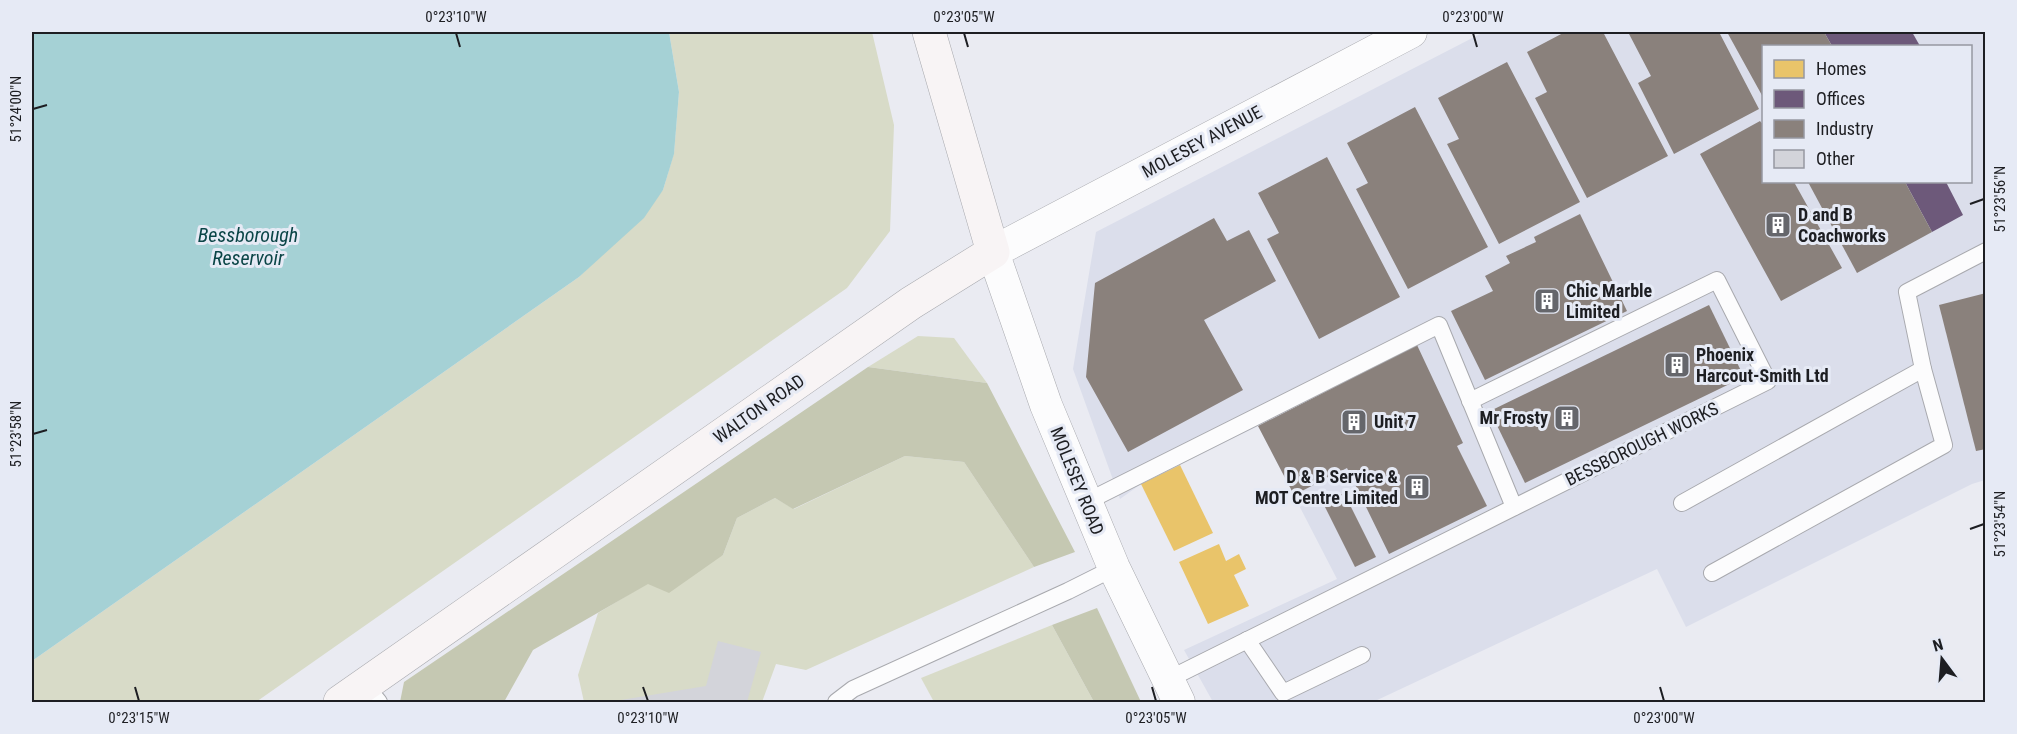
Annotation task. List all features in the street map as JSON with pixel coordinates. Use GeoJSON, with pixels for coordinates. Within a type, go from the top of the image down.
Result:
{"type":"FeatureCollection","features":[{"type":"Feature","properties":{"kind":"main road"},"geometry":{"type":"LineString","coordinates":[[928,32],[993,252]]}},
{"type":"Feature","properties":{"kind":"main road","name":"WALTON ROAD"},"geometry":{"type":"LineString","coordinates":[[361,697],[911,303],[993,252]]}},
{"type":"Feature","properties":{"kind":"street","name":"MOLESEY AVENUE"},"geometry":{"type":"LineString","coordinates":[[993,252],[1411,32]]}},
{"type":"Feature","properties":{"kind":"street","name":"MOLESEY ROAD"},"geometry":{"type":"LineString","coordinates":[[993,252],[1046,405],[1114,568],[1174,691]]}},
{"type":"Feature","properties":{"kind":"lane"},"geometry":{"type":"LineString","coordinates":[[1712,573],[1944,445],[1923,369],[1907,292],[1986,251]]}},
{"type":"Feature","properties":{"kind":"lane","name":"BESSBOROUGH WORKS"},"geometry":{"type":"LineString","coordinates":[[1174,691],[1247,640],[1768,381],[1717,280],[1470,400]]}},
{"type":"Feature","properties":{"kind":"lane"},"geometry":{"type":"LineString","coordinates":[[1086,502],[1439,325],[1514,507]]}},
{"type":"Feature","properties":{"kind":"lane"},"geometry":{"type":"LineString","coordinates":[[1682,503],[1923,369]]}},
{"type":"Feature","properties":{"kind":"lane"},"geometry":{"type":"LineString","coordinates":[[836,702],[853,689],[1114,568]]}},
{"type":"Feature","properties":{"kind":"lane"},"geometry":{"type":"LineString","coordinates":[[1247,640],[1283,693],[1362,655]]}},
{"type":"Feature","properties":{"kind":"shaded area"},"geometry":{"type":"Polygon","coordinates":[[[1484,32],[1985,32],[1985,480],[1972,484],[1686,627],[1657,569],[1373,702],[1213,702],[1184,650],[1337,579],[1258,426],[1141,484],[1120,499],[1073,369],[1096,232],[1484,32]]]}},
{"type":"Feature","properties":{"kind":"green space"},"geometry":{"type":"Polygon","coordinates":[[[669,32],[872,32],[894,125],[890,231],[847,288],[256,702],[32,702],[32,661],[579,277],[663,190],[674,153],[679,92],[669,32]]]}},
{"type":"Feature","properties":{"kind":"green space"},"geometry":{"type":"Polygon","coordinates":[[[918,336],[954,338],[987,383],[868,367],[918,336]]]}},
{"type":"Feature","properties":{"kind":"green space"},"geometry":{"type":"Polygon","coordinates":[[[868,367],[987,383],[1075,552],[1034,567],[964,462],[905,456],[793,509],[775,498],[737,518],[723,555],[669,593],[648,584],[533,650],[504,702],[400,702],[404,682],[868,367]]]}},
{"type":"Feature","properties":{"kind":"green space"},"geometry":{"type":"Polygon","coordinates":[[[905,456],[964,462],[1034,567],[806,670],[776,664],[762,702],[584,702],[578,675],[598,613],[648,583],[723,555],[737,518],[775,498],[794,509],[905,456]]]}},
{"type":"Feature","properties":{"kind":"green space"},"geometry":{"type":"Polygon","coordinates":[[[1097,608],[1141,702],[1094,702],[1052,625],[1097,608]]]}},
{"type":"Feature","properties":{"kind":"green space"},"geometry":{"type":"Polygon","coordinates":[[[1052,625],[1094,702],[934,702],[921,678],[1052,625]]]}},
{"type":"Feature","properties":{"kind":"water","name":"Bessborough Reservoir"},"geometry":{"type":"Polygon","coordinates":[[[32,32],[669,32],[679,92],[674,154],[663,190],[644,218],[579,277],[32,661],[32,32]]]}},
{"type":"Feature","properties":{"kind":"building: Homes"},"geometry":{"type":"Polygon","coordinates":[[[1180,465],[1213,533],[1174,551],[1141,484],[1180,465]]]}},
{"type":"Feature","properties":{"kind":"building: Homes"},"geometry":{"type":"Polygon","coordinates":[[[1219,544],[1226,561],[1239,554],[1246,569],[1234,575],[1249,606],[1208,624],[1179,562],[1219,544]]]}},
{"type":"Feature","properties":{"kind":"building: Offices"},"geometry":{"type":"Polygon","coordinates":[[[1824,32],[1912,32],[1919,45],[1831,45],[1824,32]]]}},
{"type":"Feature","properties":{"kind":"building: Offices"},"geometry":{"type":"Polygon","coordinates":[[[1906,183],[1947,183],[1963,215],[1932,232],[1906,183]]]}},
{"type":"Feature","properties":{"kind":"building: Industry"},"geometry":{"type":"Polygon","coordinates":[[[1565,32],[1603,32],[1668,156],[1587,198],[1535,98],[1547,92],[1527,52],[1565,32]]]}},
{"type":"Feature","properties":{"kind":"building: Industry"},"geometry":{"type":"Polygon","coordinates":[[[1628,32],[1719,32],[1759,109],[1674,154],[1638,83],[1651,76],[1628,32]]]}},
{"type":"Feature","properties":{"kind":"building: Industry"},"geometry":{"type":"Polygon","coordinates":[[[1727,32],[1824,32],[1831,45],[1762,45],[1762,95],[1727,32]]]}},
{"type":"Feature","properties":{"kind":"building: Industry"},"geometry":{"type":"Polygon","coordinates":[[[1507,62],[1580,202],[1499,244],[1447,144],[1459,139],[1438,98],[1507,62]]]}},
{"type":"Feature","properties":{"kind":"building: Industry"},"geometry":{"type":"Polygon","coordinates":[[[1415,107],[1488,247],[1408,289],[1356,189],[1368,183],[1347,143],[1415,107]]]}},
{"type":"Feature","properties":{"kind":"building: Industry","name":"D and B Coachworks"},"geometry":{"type":"Polygon","coordinates":[[[1760,121],[1762,124],[1762,183],[1795,183],[1842,268],[1781,301],[1700,154],[1760,121]]]}},
{"type":"Feature","properties":{"kind":"building: Industry"},"geometry":{"type":"Polygon","coordinates":[[[1327,157],[1400,297],[1319,339],[1267,239],[1279,233],[1258,193],[1327,157]]]}},
{"type":"Feature","properties":{"kind":"building: Industry"},"geometry":{"type":"Polygon","coordinates":[[[1809,183],[1906,183],[1932,232],[1857,273],[1809,183]]]}},
{"type":"Feature","properties":{"kind":"building: Industry","name":"Chic Marble Limited"},"geometry":{"type":"Polygon","coordinates":[[[1580,214],[1627,311],[1485,380],[1451,311],[1493,291],[1485,276],[1510,263],[1506,256],[1536,242],[1534,237],[1580,214]]]}},
{"type":"Feature","properties":{"kind":"building: Industry"},"geometry":{"type":"Polygon","coordinates":[[[1214,218],[1227,241],[1249,230],[1276,281],[1204,320],[1243,390],[1128,452],[1086,377],[1095,283],[1214,218]]]}},
{"type":"Feature","properties":{"kind":"building: Industry"},"geometry":{"type":"Polygon","coordinates":[[[1986,293],[1986,449],[1976,451],[1939,305],[1986,293]]]}},
{"type":"Feature","properties":{"kind":"building: Industry"},"geometry":{"type":"Polygon","coordinates":[[[1709,305],[1744,377],[1525,483],[1490,411],[1709,305]]]}},
{"type":"Feature","properties":{"kind":"building: Industry"},"geometry":{"type":"Polygon","coordinates":[[[1417,345],[1463,443],[1457,446],[1487,506],[1389,554],[1347,468],[1294,495],[1258,426],[1417,345]]]}},
{"type":"Feature","properties":{"kind":"building: Industry"},"geometry":{"type":"Polygon","coordinates":[[[1344,493],[1376,557],[1355,567],[1323,503],[1344,493]]]}},
{"type":"Feature","properties":{"kind":"building: Other"},"geometry":{"type":"Polygon","coordinates":[[[718,641],[761,652],[747,702],[621,702],[621,700],[706,686],[718,641]]]}},
{"type":"Feature","properties":{"kind":"place","name":"D and B Coachworks"},"geometry":{"type":"Point","coordinates":[1778,225]}},
{"type":"Feature","properties":{"kind":"place","name":"Chic Marble Limited"},"geometry":{"type":"Point","coordinates":[1547,301]}},
{"type":"Feature","properties":{"kind":"place","name":"Phoenix Harcout-Smith Ltd"},"geometry":{"type":"Point","coordinates":[1677,365]}},
{"type":"Feature","properties":{"kind":"place","name":"Mr Frosty"},"geometry":{"type":"Point","coordinates":[1567,418]}},
{"type":"Feature","properties":{"kind":"place","name":"Unit 7"},"geometry":{"type":"Point","coordinates":[1354,422]}},
{"type":"Feature","properties":{"kind":"place","name":"D & B Service & MOT Centre Limited"},"geometry":{"type":"Point","coordinates":[1417,487]}}]}
